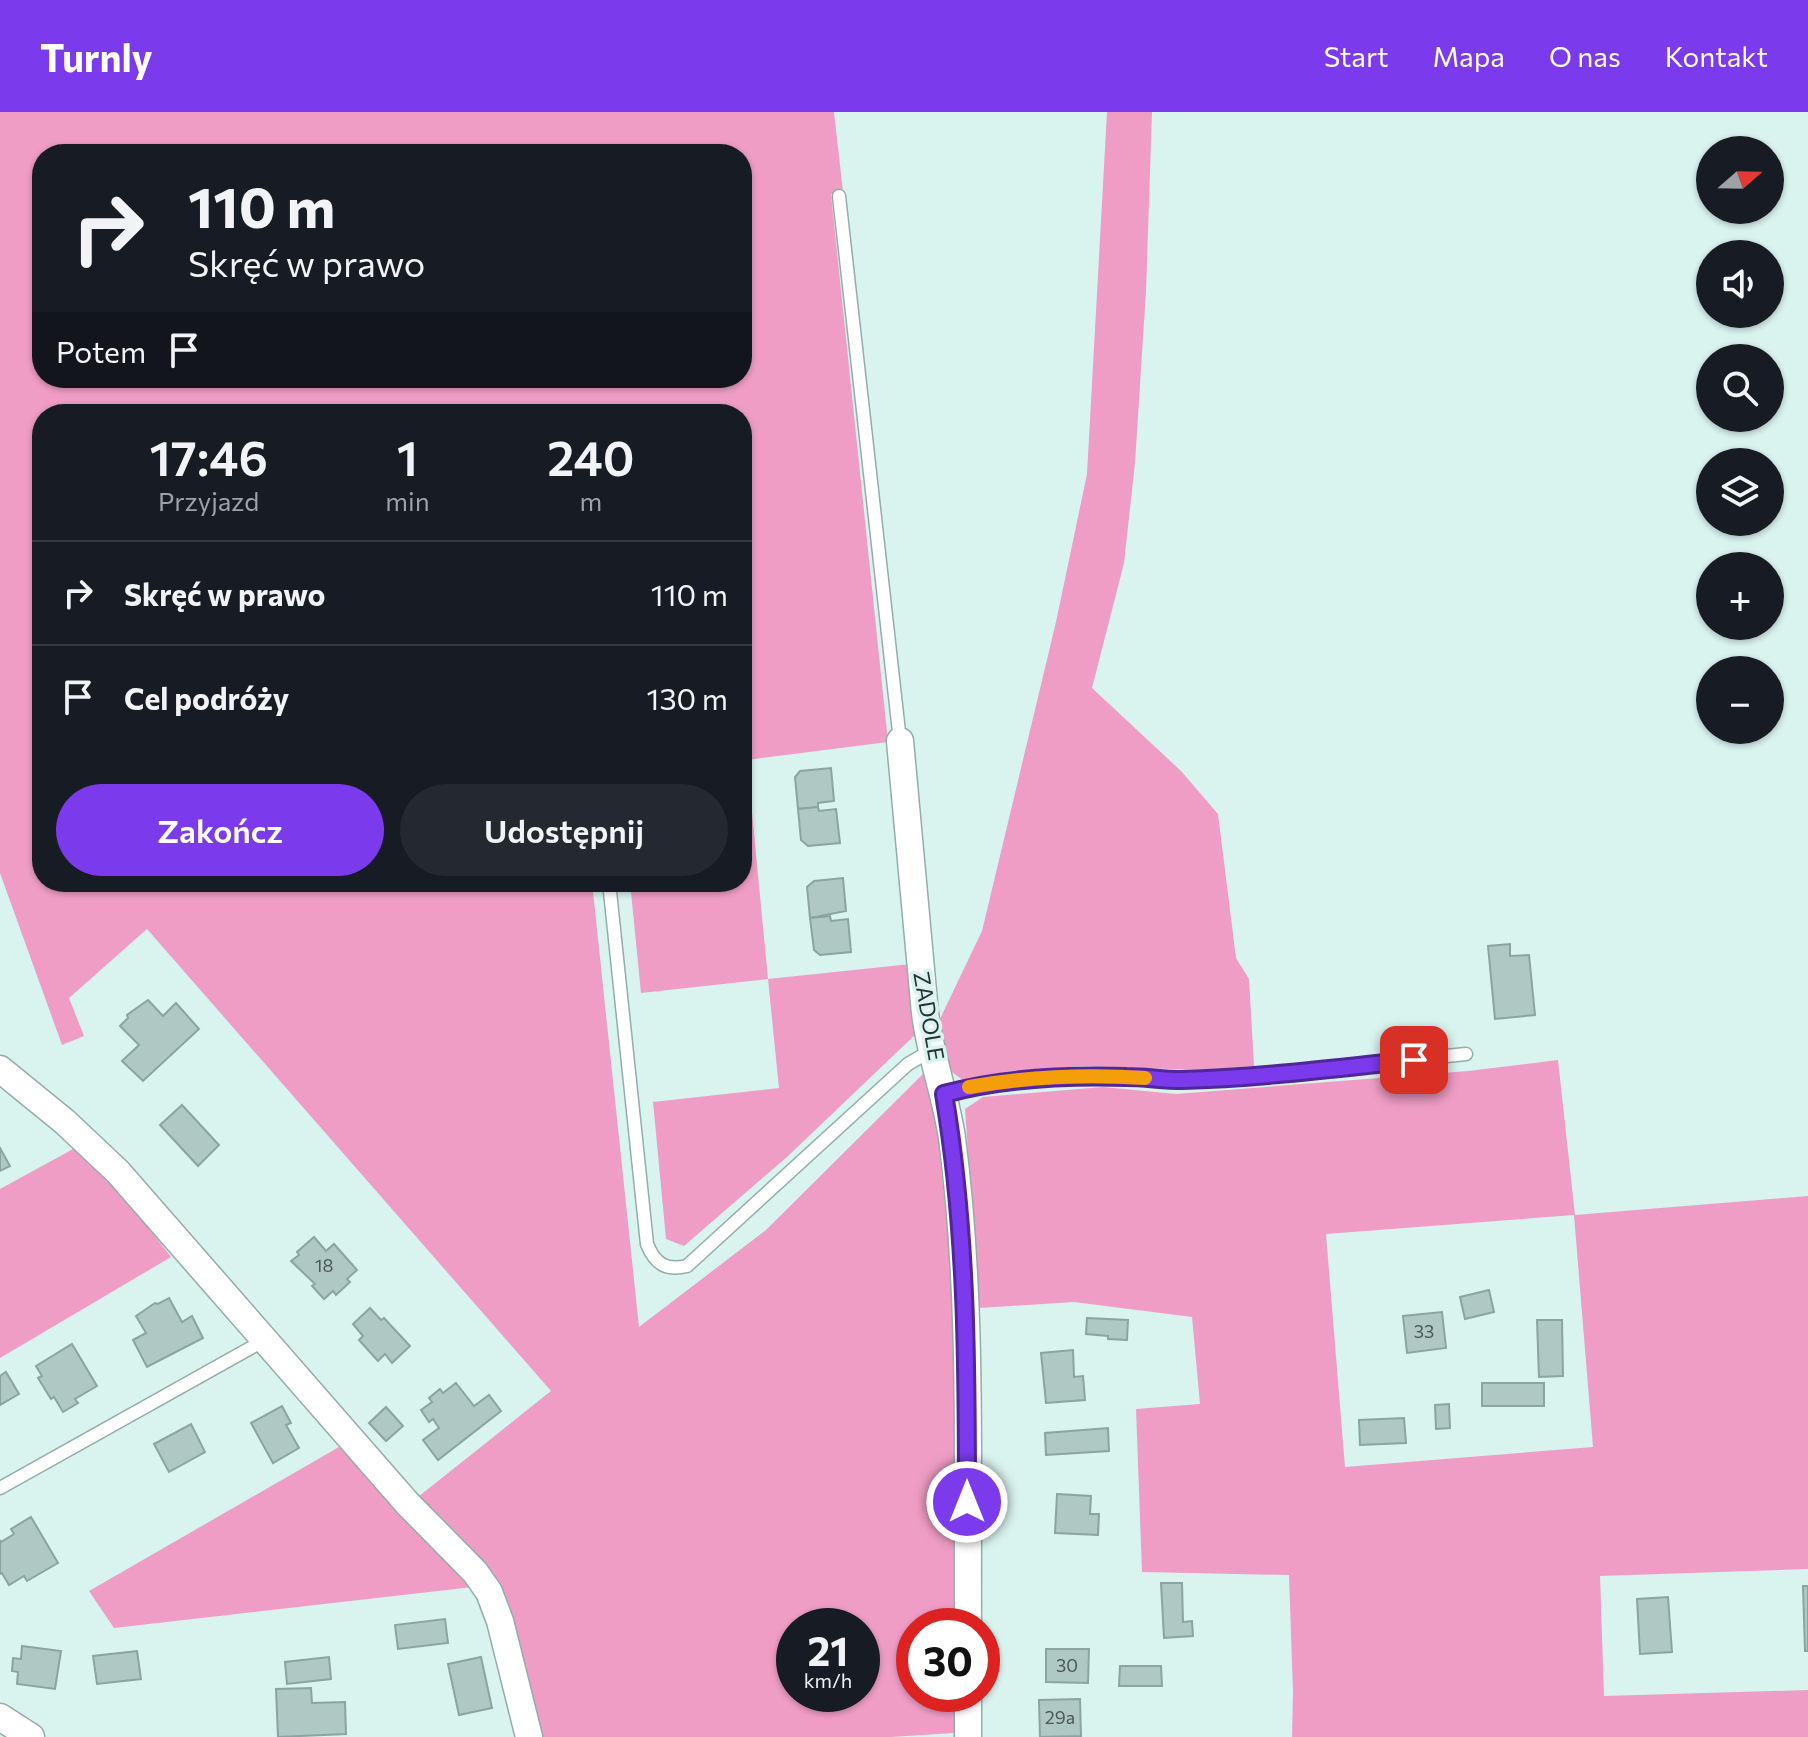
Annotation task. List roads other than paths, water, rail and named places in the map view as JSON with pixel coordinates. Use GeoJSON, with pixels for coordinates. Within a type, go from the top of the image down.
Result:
{"type":"FeatureCollection","features":[{"type":"Feature","properties":{"kind":"street","name":"ZADOLE"},"geometry":{"type":"LineString","coordinates":[[900,741],[925,1013],[952,1139],[967,1316],[968,1608]]}},
{"type":"Feature","properties":{"kind":"street"},"geometry":{"type":"LineString","coordinates":[[0,1069],[65,1122],[118,1172],[407,1503],[468,1564],[489,1592],[500,1621],[529,1737]]}},
{"type":"Feature","properties":{"kind":"street"},"geometry":{"type":"LineString","coordinates":[[968,1712],[968,1737]]}},
{"type":"Feature","properties":{"kind":"street"},"geometry":{"type":"LineString","coordinates":[[0,1717],[31,1737]]}},
{"type":"Feature","properties":{"kind":"lane"},"geometry":{"type":"LineString","coordinates":[[839,196],[900,741]]}},
{"type":"Feature","properties":{"kind":"lane"},"geometry":{"type":"LineString","coordinates":[[610,892],[647,1244],[652,1256],[663,1266],[674,1269],[687,1266],[908,1064],[932,1050]]}},
{"type":"Feature","properties":{"kind":"lane"},"geometry":{"type":"LineString","coordinates":[[944,1094],[994,1083],[1083,1076],[1177,1080],[1233,1078],[1466,1054]]}},
{"type":"Feature","properties":{"kind":"lane"},"geometry":{"type":"LineString","coordinates":[[0,1488],[265,1338]]}}]}
